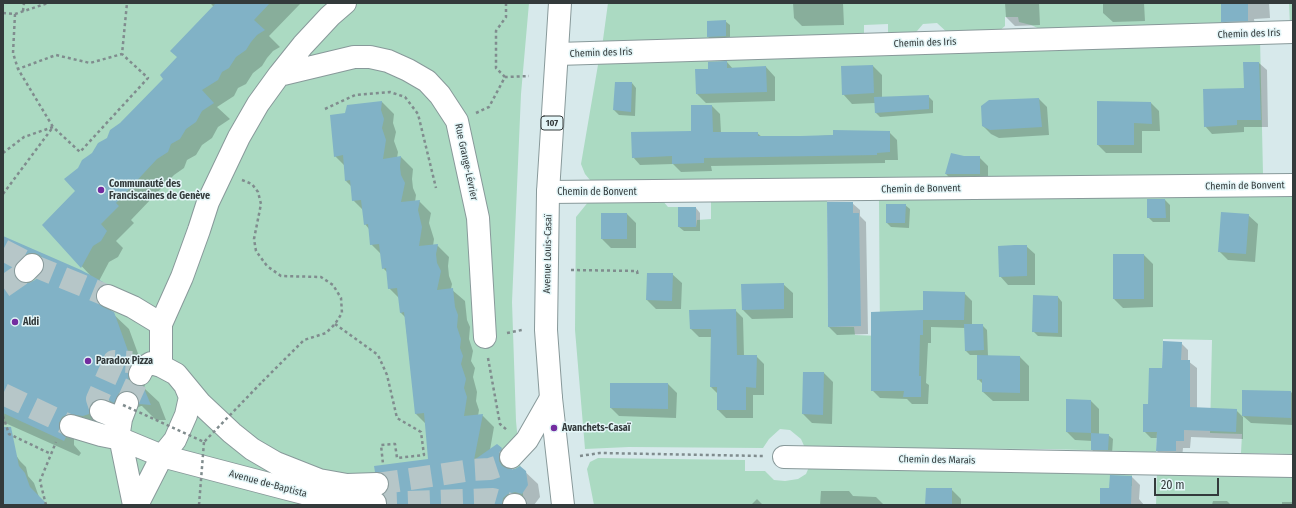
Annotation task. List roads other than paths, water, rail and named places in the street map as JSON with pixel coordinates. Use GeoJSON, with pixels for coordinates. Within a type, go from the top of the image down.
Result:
{"type":"FeatureCollection","features":[{"type":"Feature","properties":{"kind":"street"},"geometry":{"type":"LineString","coordinates":[[137,505],[162,456],[175,440],[186,415],[190,397],[156,372],[161,324],[182,277],[208,202],[239,136],[258,104],[303,45],[330,16],[345,3]]}},
{"type":"Feature","properties":{"kind":"street","name":"Avenue Louis-Casaï"},"geometry":{"type":"LineString","coordinates":[[560,3],[548,192],[546,330],[551,398],[563,505]]}},
{"type":"Feature","properties":{"kind":"street","name":"Chemin des Iris"},"geometry":{"type":"LineString","coordinates":[[556,54],[1293,32]]}},
{"type":"Feature","properties":{"kind":"street","name":"Rue Grange-Lévrier"},"geometry":{"type":"LineString","coordinates":[[279,76],[354,58],[370,57],[408,70],[427,81],[440,95],[458,121],[478,218],[485,337]]}},
{"type":"Feature","properties":{"kind":"street","name":"Chemin de Bonvent"},"geometry":{"type":"LineString","coordinates":[[548,192],[1293,185]]}},
{"type":"Feature","properties":{"kind":"street"},"geometry":{"type":"LineString","coordinates":[[108,296],[133,307],[161,324]]}},
{"type":"Feature","properties":{"kind":"street","name":"Avenue de-Baptista"},"geometry":{"type":"LineString","coordinates":[[119,415],[162,456],[323,498],[378,484],[347,484],[319,480],[276,463],[252,449],[232,434],[200,402],[156,372]]}},
{"type":"Feature","properties":{"kind":"street"},"geometry":{"type":"LineString","coordinates":[[511,457],[527,440],[551,398]]}},
{"type":"Feature","properties":{"kind":"street"},"geometry":{"type":"LineString","coordinates":[[65,432],[101,436],[119,415]]}},
{"type":"Feature","properties":{"kind":"street"},"geometry":{"type":"LineString","coordinates":[[119,415],[134,505]]}},
{"type":"Feature","properties":{"kind":"street","name":"Chemin des Marais"},"geometry":{"type":"LineString","coordinates":[[784,458],[1293,466]]}},
{"type":"Feature","properties":{"kind":"tunnel"},"geometry":{"type":"LineString","coordinates":[[3,250],[32,265],[108,296]]}},
{"type":"Feature","properties":{"kind":"tunnel"},"geometry":{"type":"LineString","coordinates":[[3,287],[26,271]]}},
{"type":"Feature","properties":{"kind":"tunnel"},"geometry":{"type":"LineString","coordinates":[[101,411],[97,399],[114,361],[132,362]]}},
{"type":"Feature","properties":{"kind":"tunnel"},"geometry":{"type":"LineString","coordinates":[[127,403],[140,374]]}},
{"type":"Feature","properties":{"kind":"tunnel"},"geometry":{"type":"LineString","coordinates":[[3,394],[71,426]]}},
{"type":"Feature","properties":{"kind":"tunnel"},"geometry":{"type":"LineString","coordinates":[[377,484],[472,470],[490,469],[499,466],[511,457]]}},
{"type":"Feature","properties":{"kind":"tunnel"},"geometry":{"type":"LineString","coordinates":[[375,503],[493,499],[514,505]]}},
{"type":"Feature","properties":{"kind":"place","name":"Communauté des Franciscaines de Genève"},"geometry":{"type":"Point","coordinates":[101,190]}},
{"type":"Feature","properties":{"kind":"place","name":"Aldi"},"geometry":{"type":"Point","coordinates":[15,322]}},
{"type":"Feature","properties":{"kind":"place","name":"Paradox Pizza"},"geometry":{"type":"Point","coordinates":[88,361]}},
{"type":"Feature","properties":{"kind":"place","name":"Avanchets-Casaï"},"geometry":{"type":"Point","coordinates":[554,428]}}]}
